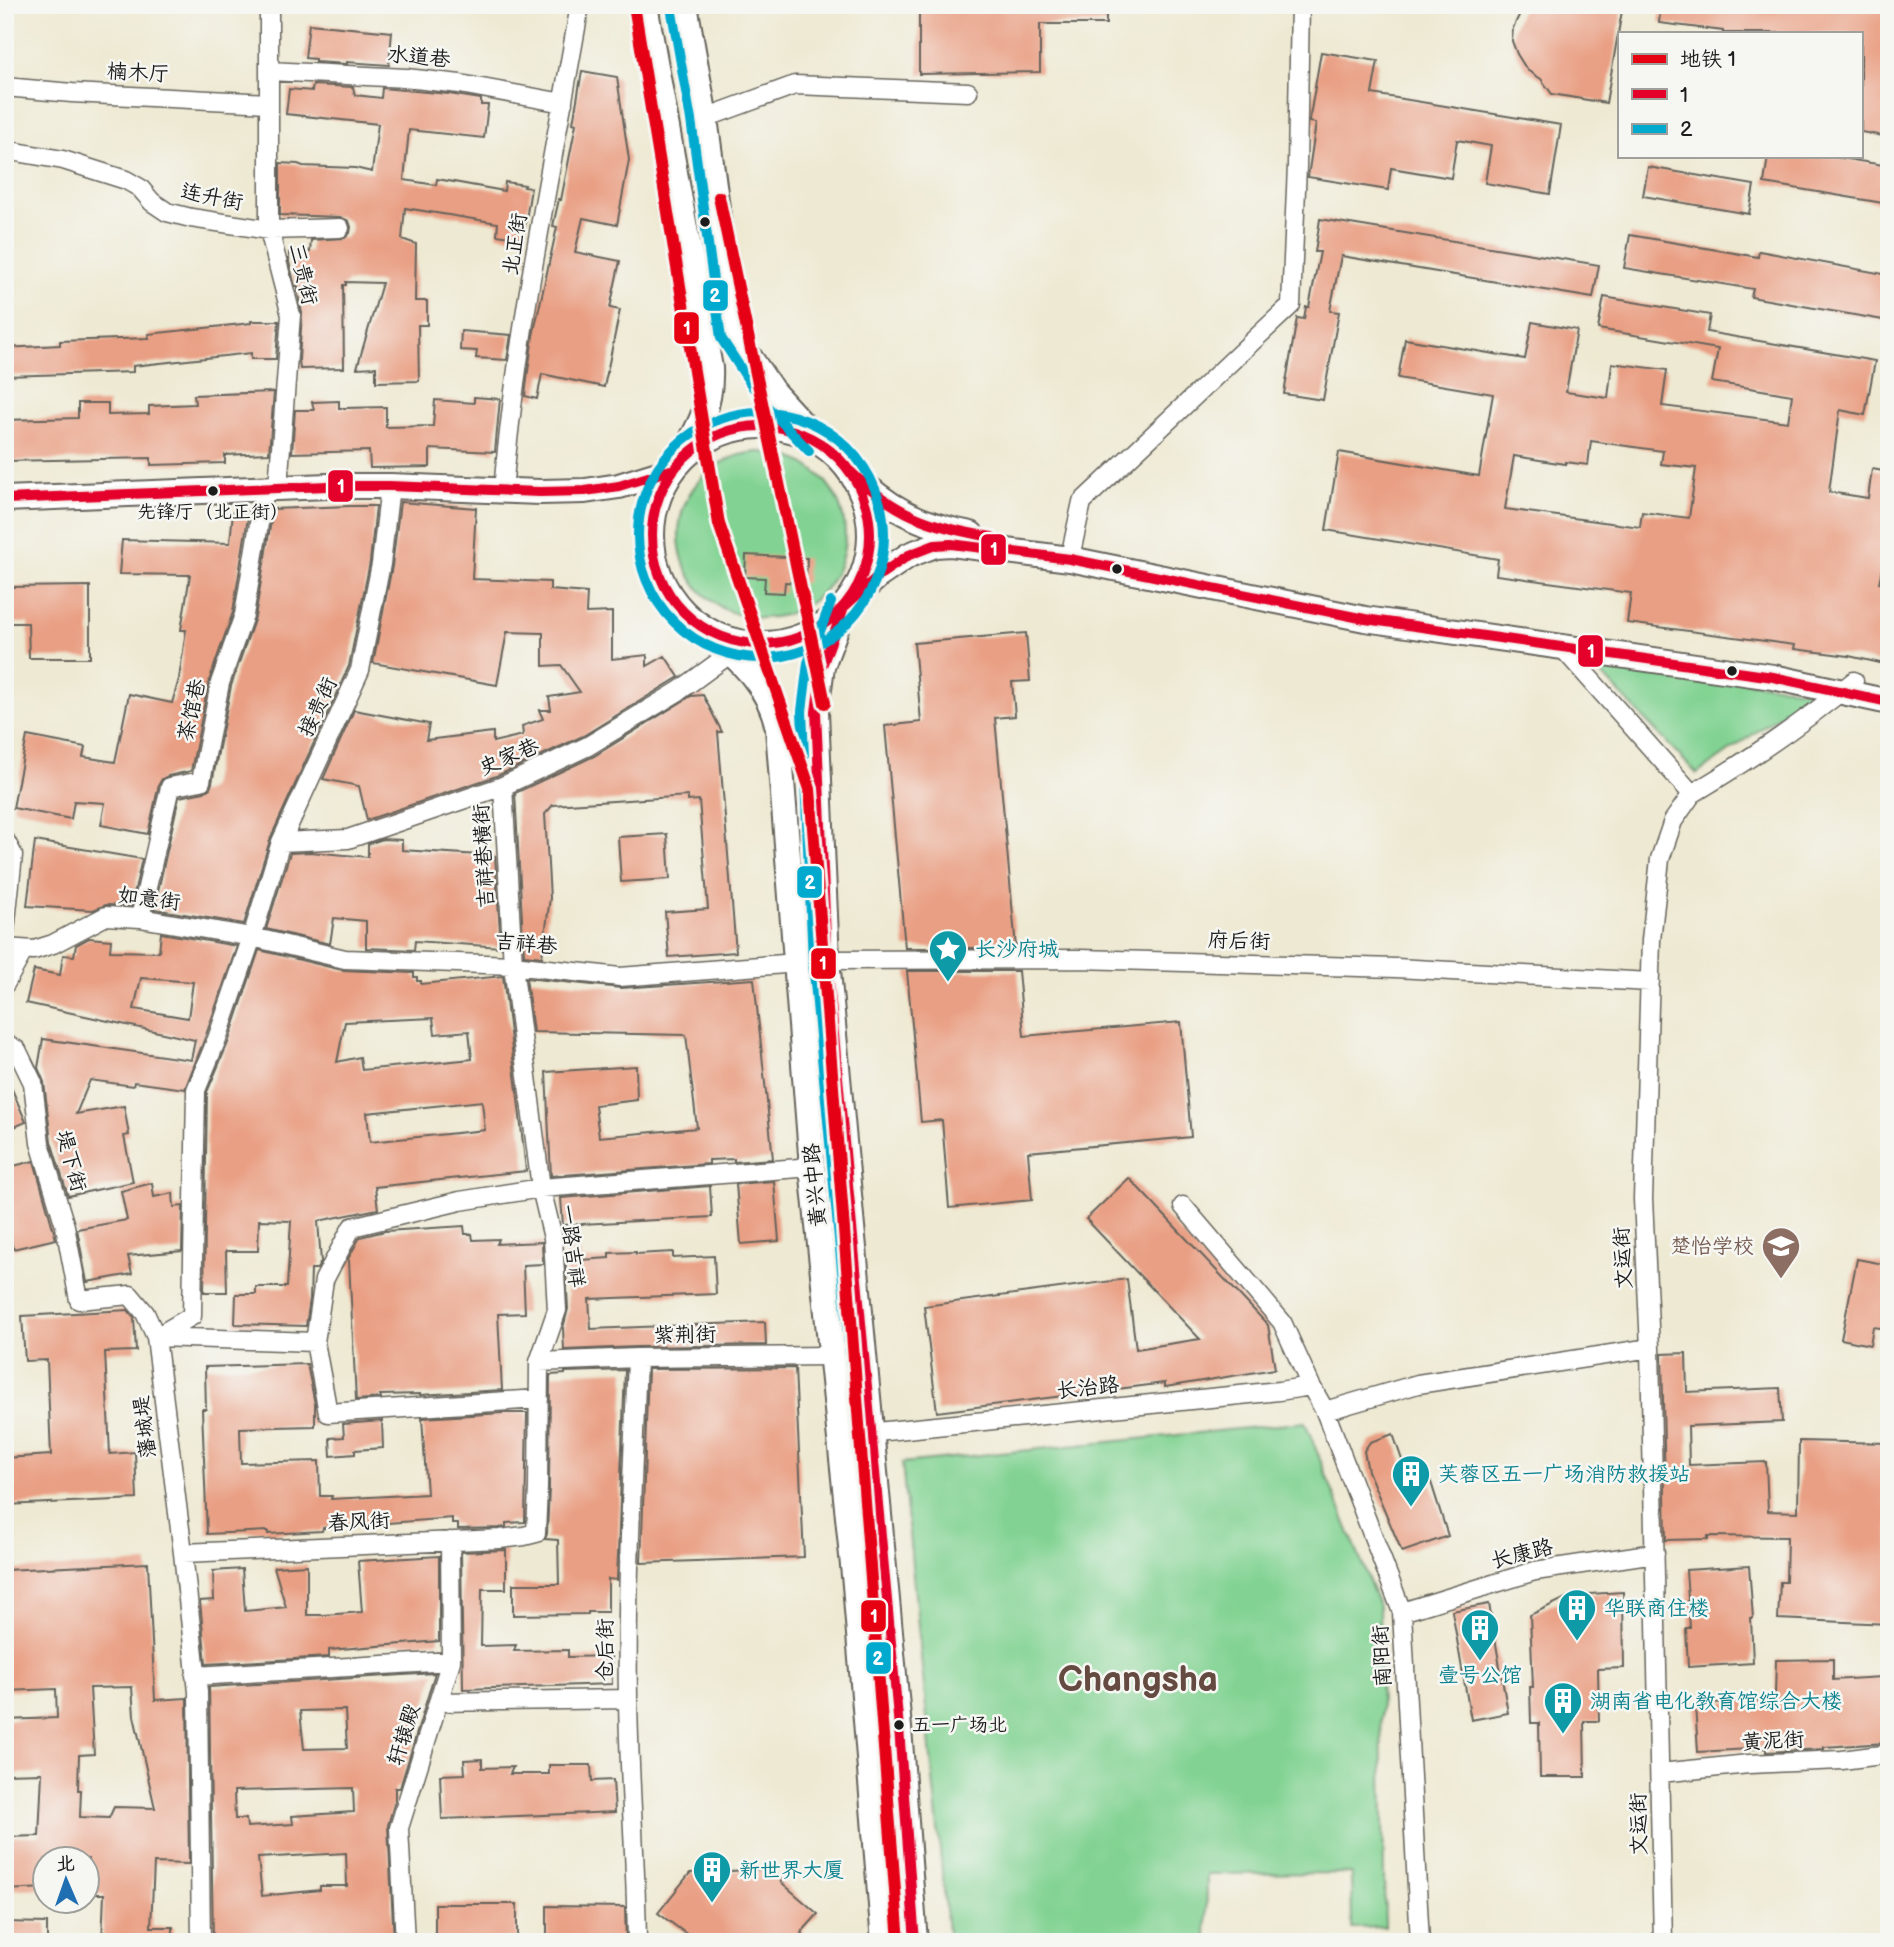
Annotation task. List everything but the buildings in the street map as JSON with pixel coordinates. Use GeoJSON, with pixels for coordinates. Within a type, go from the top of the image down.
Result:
{"type":"FeatureCollection","features":[{"type":"Feature","properties":{"kind":"main road"},"geometry":{"type":"LineString","coordinates":[[645,5],[706,345],[711,389],[696,432],[662,489],[654,512],[652,544],[659,575],[667,590],[687,615],[700,625],[713,633],[744,643],[763,644],[799,637],[816,629],[878,576],[909,555],[934,545],[951,544],[1070,559],[1365,619],[1557,641]]}},
{"type":"Feature","properties":{"kind":"main road"},"geometry":{"type":"LineString","coordinates":[[685,5],[705,118],[734,334],[773,392],[866,488],[895,509],[934,526],[972,534],[1072,548],[1367,607],[1773,677],[1889,690]]}},
{"type":"Feature","properties":{"kind":"main road"},"geometry":{"type":"LineString","coordinates":[[5,499],[271,487],[390,486],[540,492],[601,489],[636,482],[674,468],[709,440],[751,426],[786,429],[819,442]]}},
{"type":"Feature","properties":{"kind":"main road"},"geometry":{"type":"LineString","coordinates":[[844,607],[865,570],[870,540],[867,508],[850,471]]}},
{"type":"Feature","properties":{"kind":"main road","name":"黄兴中路"},"geometry":{"type":"LineString","coordinates":[[844,607],[822,666],[816,712],[827,960],[899,1728],[915,1942]]}},
{"type":"Feature","properties":{"kind":"main road","name":"黄兴中路"},"geometry":{"type":"LineString","coordinates":[[700,625],[732,653],[765,693],[775,711],[778,729],[812,1167],[855,1585],[884,1942]]}},
{"type":"Feature","properties":{"kind":"main road"},"geometry":{"type":"LineString","coordinates":[[1848,686],[1889,702]]}},
{"type":"Feature","properties":{"kind":"street","name":"三贵街"},"geometry":{"type":"LineString","coordinates":[[269,5],[269,230],[291,316],[271,487]]}},
{"type":"Feature","properties":{"kind":"street","name":"北正街"},"geometry":{"type":"LineString","coordinates":[[503,491],[512,401],[580,5]]}},
{"type":"Feature","properties":{"kind":"street"},"geometry":{"type":"LineString","coordinates":[[1072,548],[1082,502],[1292,305],[1300,5]]}},
{"type":"Feature","properties":{"kind":"street","name":"水道巷"},"geometry":{"type":"LineString","coordinates":[[269,71],[406,78],[460,84],[563,103]]}},
{"type":"Feature","properties":{"kind":"street"},"geometry":{"type":"LineString","coordinates":[[705,118],[794,85],[968,92]]}},
{"type":"Feature","properties":{"kind":"street","name":"楠木厅"},"geometry":{"type":"LineString","coordinates":[[5,87],[268,103]]}},
{"type":"Feature","properties":{"kind":"street","name":"连升街"},"geometry":{"type":"LineString","coordinates":[[5,150],[63,160],[126,180],[140,188],[152,202],[167,212],[191,218],[269,230],[340,229]]}},
{"type":"Feature","properties":{"kind":"street","name":"接贵街"},"geometry":{"type":"LineString","coordinates":[[253,937],[281,842],[360,670],[381,564],[390,486]]}},
{"type":"Feature","properties":{"kind":"street","name":"茶馆巷"},"geometry":{"type":"LineString","coordinates":[[140,918],[170,787],[201,781],[220,683],[244,614],[257,542],[271,487]]}},
{"type":"Feature","properties":{"kind":"street"},"geometry":{"type":"LineString","coordinates":[[1557,641],[1692,794],[1769,746],[1848,686]]}},
{"type":"Feature","properties":{"kind":"street","name":"史家巷"},"geometry":{"type":"LineString","coordinates":[[281,842],[348,839],[503,786],[588,746],[679,691],[732,653]]}},
{"type":"Feature","properties":{"kind":"street","name":"吉祥巷横街"},"geometry":{"type":"LineString","coordinates":[[503,786],[513,965]]}},
{"type":"Feature","properties":{"kind":"street","name":"文运街"},"geometry":{"type":"LineString","coordinates":[[1663,1942],[1650,1348],[1643,1199],[1651,940],[1660,859],[1672,821],[1692,794]]}},
{"type":"Feature","properties":{"kind":"street"},"geometry":{"type":"LineString","coordinates":[[5,840],[13,855],[5,931]]}},
{"type":"Feature","properties":{"kind":"street","name":"如意街"},"geometry":{"type":"LineString","coordinates":[[5,948],[34,950],[53,944],[106,916],[140,918],[253,937]]}},
{"type":"Feature","properties":{"kind":"street"},"geometry":{"type":"LineString","coordinates":[[156,1337],[192,1317],[196,1090],[217,1040],[253,937]]}},
{"type":"Feature","properties":{"kind":"street","name":"吉祥巷"},"geometry":{"type":"LineString","coordinates":[[253,937],[345,959],[513,965],[620,977],[797,963]]}},
{"type":"Feature","properties":{"kind":"street"},"geometry":{"type":"LineString","coordinates":[[5,984],[24,950]]}},
{"type":"Feature","properties":{"kind":"street","name":"府后街"},"geometry":{"type":"LineString","coordinates":[[827,960],[1080,959],[1396,968],[1650,982]]}},
{"type":"Feature","properties":{"kind":"street","name":"一路吉祥"},"geometry":{"type":"LineString","coordinates":[[513,965],[541,1188],[553,1238],[557,1310],[539,1362],[536,1533]]}},
{"type":"Feature","properties":{"kind":"street","name":"堤下街"},"geometry":{"type":"LineString","coordinates":[[5,1043],[17,1051],[33,1083],[40,1143],[65,1226],[79,1300],[130,1294],[145,1313],[156,1337]]}},
{"type":"Feature","properties":{"kind":"street"},"geometry":{"type":"LineString","coordinates":[[539,1399],[328,1413],[315,1342],[324,1280],[352,1227],[460,1201],[541,1188],[812,1167]]}},
{"type":"Feature","properties":{"kind":"street","name":"南阳街"},"geometry":{"type":"LineString","coordinates":[[1183,1206],[1282,1322],[1325,1411],[1402,1612],[1420,1942]]}},
{"type":"Feature","properties":{"kind":"street"},"geometry":{"type":"LineString","coordinates":[[156,1337],[315,1342]]}},
{"type":"Feature","properties":{"kind":"street","name":"藩城堤"},"geometry":{"type":"LineString","coordinates":[[156,1337],[198,1692],[201,1942]]}},
{"type":"Feature","properties":{"kind":"street"},"geometry":{"type":"LineString","coordinates":[[1325,1411],[1418,1384],[1650,1348]]}},
{"type":"Feature","properties":{"kind":"street","name":"紫荆街"},"geometry":{"type":"LineString","coordinates":[[539,1362],[832,1356]]}},
{"type":"Feature","properties":{"kind":"street","name":"仓后街"},"geometry":{"type":"LineString","coordinates":[[637,1358],[628,1591],[628,1699],[637,1942]]}},
{"type":"Feature","properties":{"kind":"street","name":"长治路"},"geometry":{"type":"LineString","coordinates":[[873,1439],[877,1432],[1311,1386]]}},
{"type":"Feature","properties":{"kind":"street","name":"春风街"},"geometry":{"type":"LineString","coordinates":[[183,1553],[500,1539],[536,1533]]}},
{"type":"Feature","properties":{"kind":"street","name":"轩辕殿"},"geometry":{"type":"LineString","coordinates":[[405,1942],[399,1828],[451,1661],[450,1541]]}},
{"type":"Feature","properties":{"kind":"street","name":"长康路"},"geometry":{"type":"LineString","coordinates":[[1402,1612],[1535,1571],[1655,1553]]}},
{"type":"Feature","properties":{"kind":"street"},"geometry":{"type":"LineString","coordinates":[[195,1676],[451,1661]]}},
{"type":"Feature","properties":{"kind":"street"},"geometry":{"type":"LineString","coordinates":[[438,1702],[628,1699]]}},
{"type":"Feature","properties":{"kind":"street","name":"黄泥街"},"geometry":{"type":"LineString","coordinates":[[1660,1773],[1889,1754]]}},
{"type":"Feature","properties":{"kind":"green space"},"geometry":{"type":"Polygon","coordinates":[[[762,452],[794,458],[821,476],[839,503],[845,535],[839,567],[821,594],[794,612],[762,618],[730,612],[703,594],[685,567],[679,535],[685,503],[703,476],[730,458],[762,452]]]}},
{"type":"Feature","properties":{"kind":"green space"},"geometry":{"type":"Polygon","coordinates":[[[1588,660],[1814,691],[1697,774],[1588,660]]]}},
{"type":"Feature","properties":{"kind":"green space"},"geometry":{"type":"Polygon","coordinates":[[[1305,1422],[1379,1606],[1385,1927],[1352,1928],[1351,1873],[1207,1874],[1206,1942],[949,1942],[902,1463],[1305,1422]]]}},
{"type":"Feature","properties":{"kind":"metro line","name":"1"},"geometry":{"type":"LineString","coordinates":[[634,5],[719,524],[810,789],[899,1942]]}},
{"type":"Feature","properties":{"kind":"metro line","name":"1"},"geometry":{"type":"LineString","coordinates":[[719,197],[825,703]]}},
{"type":"Feature","properties":{"kind":"transit line","name":"2"},"geometry":{"type":"LineString","coordinates":[[671,7],[691,120],[721,338],[762,401],[809,451]]}},
{"type":"Feature","properties":{"kind":"transit line","name":"2"},"geometry":{"type":"LineString","coordinates":[[761,412],[785,414],[808,421],[848,448],[875,488],[882,511],[884,535],[882,559],[875,582],[848,622],[808,649],[785,656],[761,658],[737,656],[714,649],[674,622],[647,582],[640,559],[638,535],[640,511],[647,488],[674,448],[714,421],[737,414],[761,412]]}},
{"type":"Feature","properties":{"kind":"transit line","name":"1"},"geometry":{"type":"LineString","coordinates":[[761,426],[803,434],[838,458],[862,493],[870,535],[862,577],[838,612],[803,636],[761,644],[719,636],[684,612],[660,577],[652,535],[660,493],[684,458],[719,434],[761,426]]}},
{"type":"Feature","properties":{"kind":"transit line","name":"1"},"geometry":{"type":"LineString","coordinates":[[5,499],[328,486],[585,491],[619,486],[674,469]]}},
{"type":"Feature","properties":{"kind":"transit line","name":"1"},"geometry":{"type":"LineString","coordinates":[[850,471],[883,498],[915,517],[950,529],[992,537]]}},
{"type":"Feature","properties":{"kind":"transit line","name":"1"},"geometry":{"type":"LineString","coordinates":[[915,1942],[899,1728],[827,960],[816,712],[822,666],[844,607],[878,576],[909,555],[935,545],[951,544],[1070,559],[1365,619],[1773,677],[1889,702]]}},
{"type":"Feature","properties":{"kind":"transit line","name":"2"},"geometry":{"type":"LineString","coordinates":[[831,602],[808,663],[802,711],[813,961],[885,1729],[901,1942]]}},
{"type":"Feature","properties":{"kind":"place","name":"先锋厅（北正街）"},"geometry":{"type":"Point","coordinates":[213,491]}},
{"type":"Feature","properties":{"kind":"place","name":"长沙府城"},"geometry":{"type":"Point","coordinates":[948,983]}},
{"type":"Feature","properties":{"kind":"place","name":"楚怡学校"},"geometry":{"type":"Point","coordinates":[1781,1280]}},
{"type":"Feature","properties":{"kind":"place","name":"芙蓉区五一广场消防救援站"},"geometry":{"type":"Point","coordinates":[1411,1508]}},
{"type":"Feature","properties":{"kind":"place","name":"华联商住楼"},"geometry":{"type":"Point","coordinates":[1577,1642]}},
{"type":"Feature","properties":{"kind":"place","name":"壹号公馆"},"geometry":{"type":"Point","coordinates":[1480,1662]}},
{"type":"Feature","properties":{"kind":"place","name":"五一广场北"},"geometry":{"type":"Point","coordinates":[899,1725]}},
{"type":"Feature","properties":{"kind":"place","name":"湖南省电化教育馆综合大楼"},"geometry":{"type":"Point","coordinates":[1563,1735]}},
{"type":"Feature","properties":{"kind":"place","name":"新世界大厦"},"geometry":{"type":"Point","coordinates":[712,1904]}},
{"type":"Feature","properties":{"kind":"district","name":"Changsha"},"geometry":{"type":"Point","coordinates":[1138,1680]}}]}
